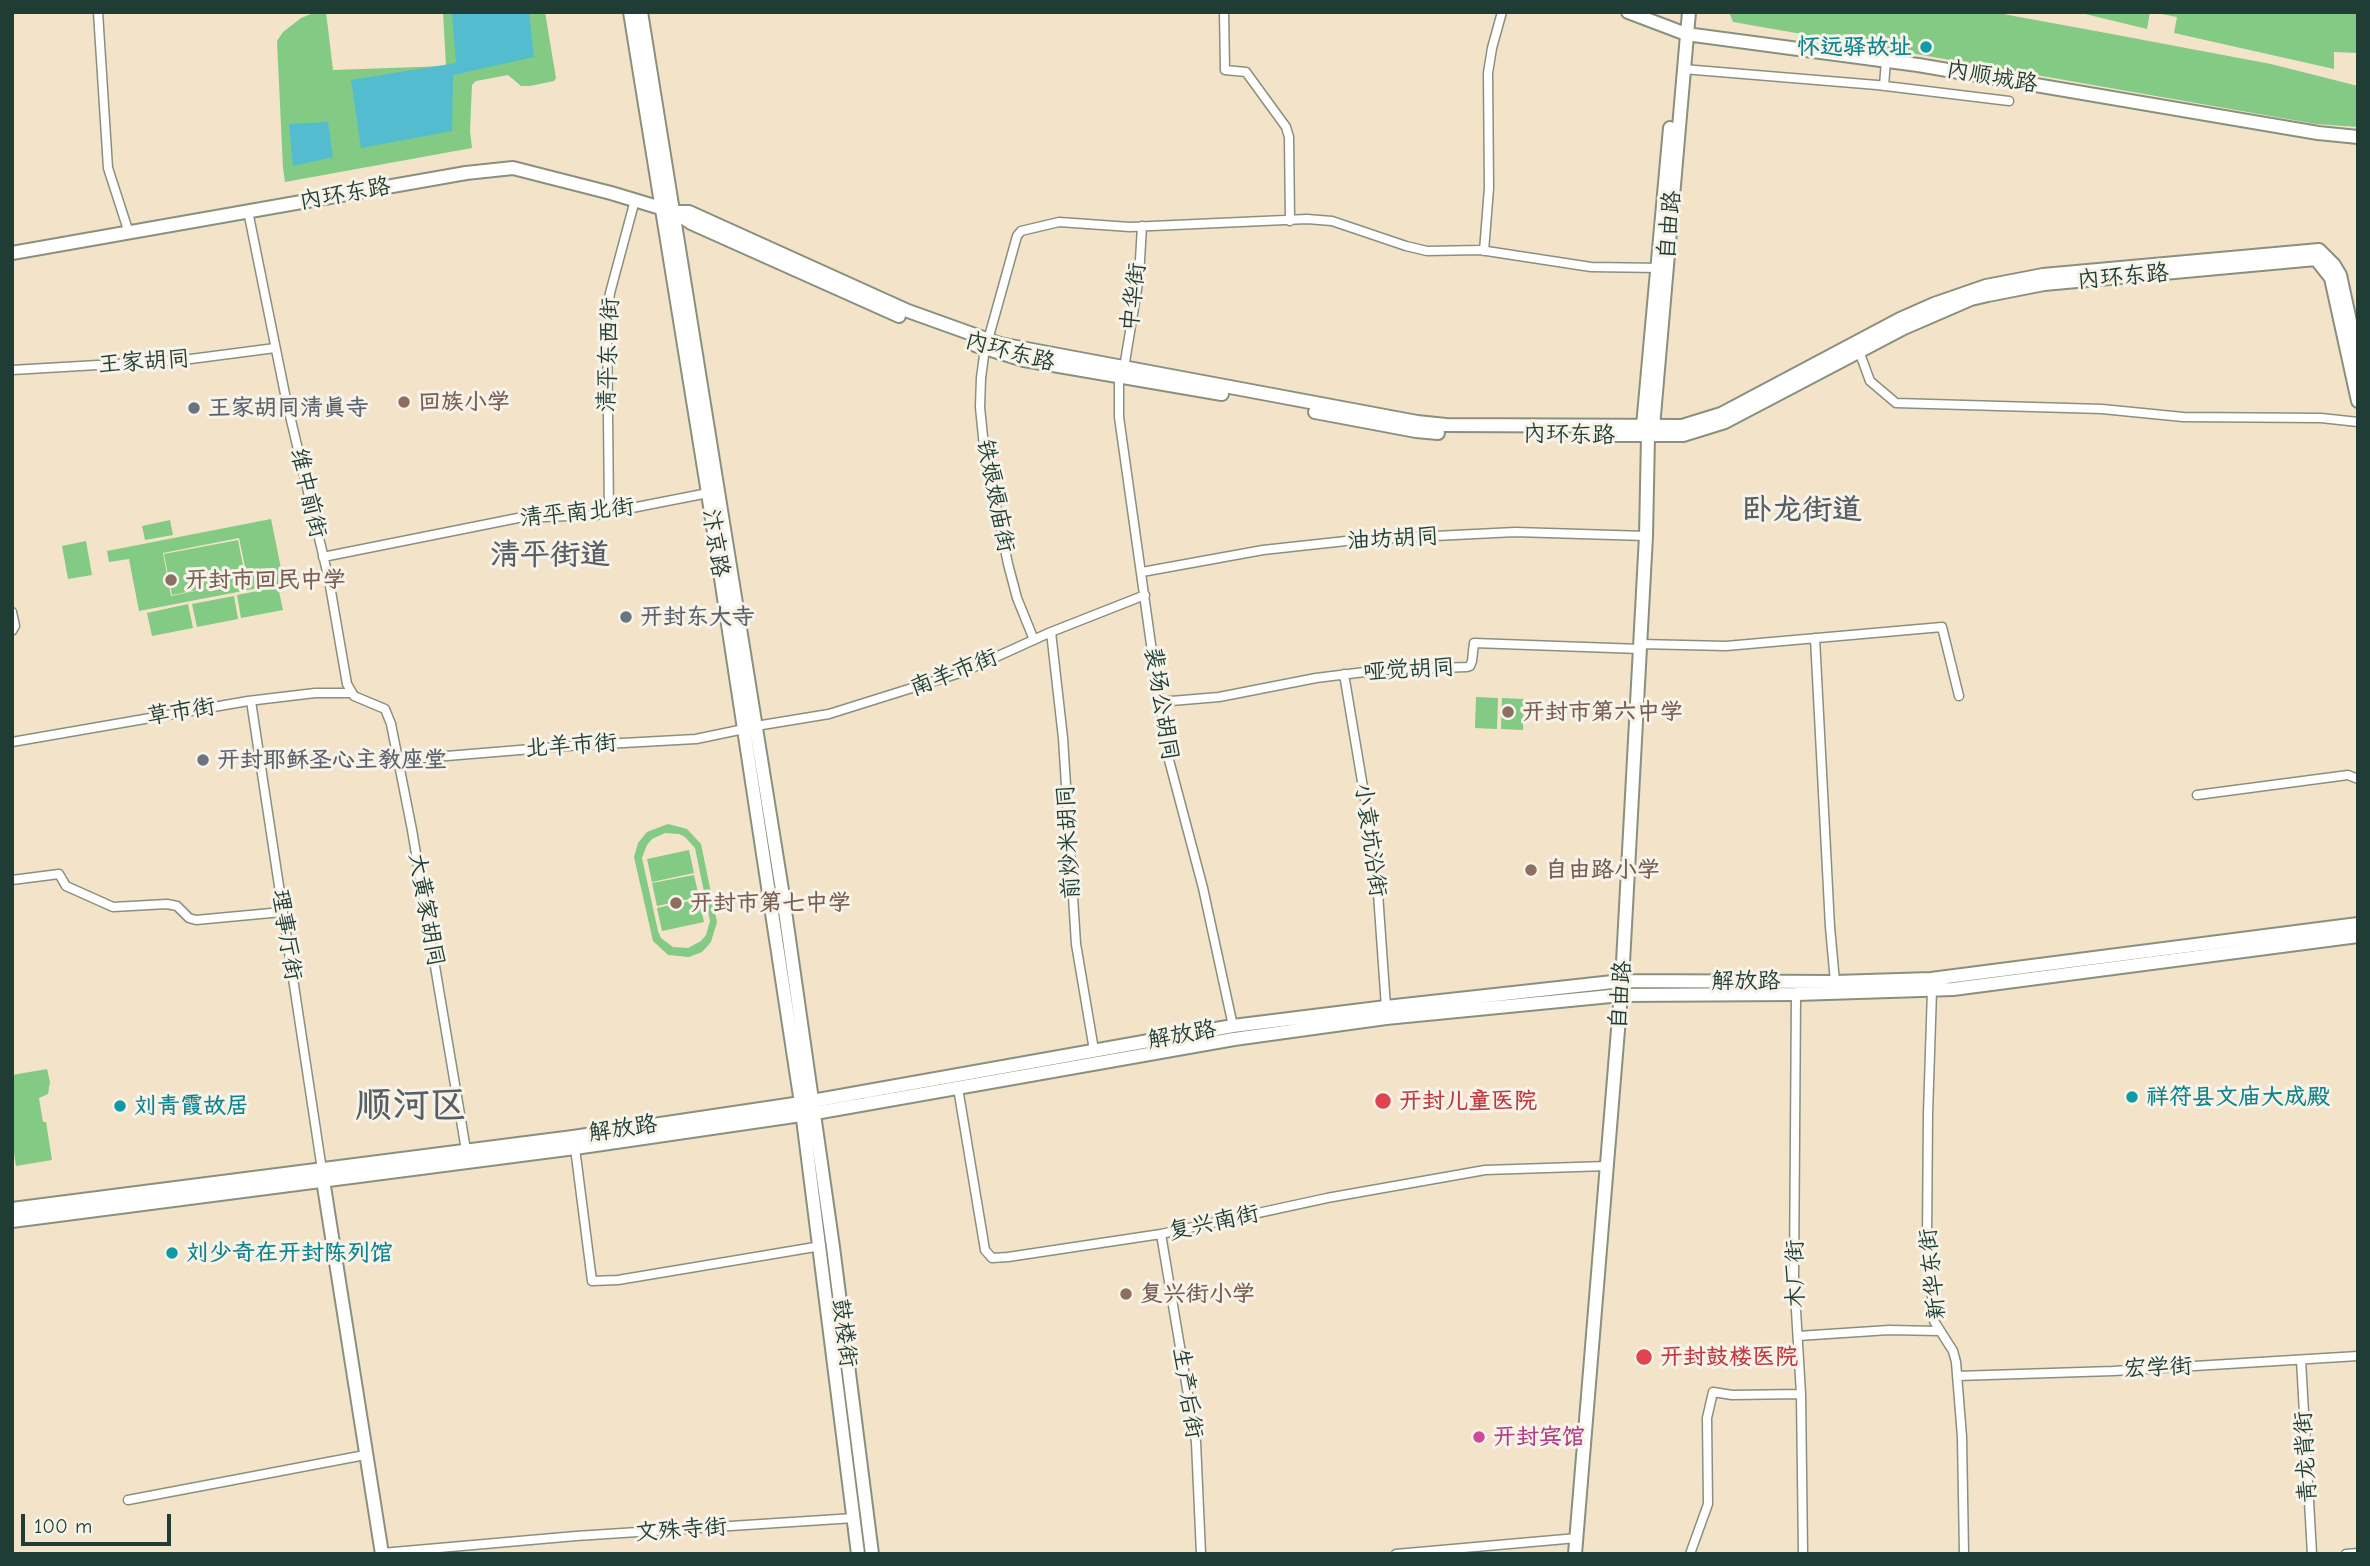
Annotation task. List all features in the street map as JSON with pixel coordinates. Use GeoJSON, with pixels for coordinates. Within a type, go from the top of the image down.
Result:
{"type":"FeatureCollection","features":[{"type":"Feature","properties":{"kind":"street"},"geometry":{"type":"LineString","coordinates":[[98,12],[108,168],[129,233]]}},
{"type":"Feature","properties":{"kind":"street","name":"汴京路"},"geometry":{"type":"LineString","coordinates":[[630,12],[668,210],[808,1108]]}},
{"type":"Feature","properties":{"kind":"street","name":"汴京路"},"geometry":{"type":"LineString","coordinates":[[641,12],[708,493],[750,728]]}},
{"type":"Feature","properties":{"kind":"street"},"geometry":{"type":"LineString","coordinates":[[1224,12],[1225,70],[1246,72],[1286,127],[1289,137],[1290,221]]}},
{"type":"Feature","properties":{"kind":"street"},"geometry":{"type":"LineString","coordinates":[[1485,251],[1489,188],[1488,73],[1503,12]]}},
{"type":"Feature","properties":{"kind":"street","name":"内顺城路"},"geometry":{"type":"LineString","coordinates":[[1629,12],[1683,33],[1886,60],[2318,134],[2358,137]]}},
{"type":"Feature","properties":{"kind":"street","name":"自由路"},"geometry":{"type":"LineString","coordinates":[[1662,268],[1683,69],[1680,12]]}},
{"type":"Feature","properties":{"kind":"street","name":"自由路"},"geometry":{"type":"LineString","coordinates":[[1575,1554],[1622,981],[1646,536],[1648,430],[1683,33],[1689,12]]}},
{"type":"Feature","properties":{"kind":"street"},"geometry":{"type":"LineString","coordinates":[[1884,86],[1886,60]]}},
{"type":"Feature","properties":{"kind":"street"},"geometry":{"type":"LineString","coordinates":[[1683,69],[1884,86],[2009,100]]}},
{"type":"Feature","properties":{"kind":"street","name":"内环东路"},"geometry":{"type":"LineString","coordinates":[[12,253],[466,173],[513,168],[668,210],[691,223],[905,319],[987,344],[1024,360],[1121,372],[1417,422],[1648,430],[1683,435],[1725,422],[1859,351],[1937,312],[1971,299],[2044,284],[2316,260],[2331,278],[2358,401]]}},
{"type":"Feature","properties":{"kind":"street","name":"清平东西街"},"geometry":{"type":"LineString","coordinates":[[609,513],[607,320],[610,293],[635,200]]}},
{"type":"Feature","properties":{"kind":"street","name":"维中前街"},"geometry":{"type":"LineString","coordinates":[[248,211],[275,348],[323,556],[347,684],[351,693]]}},
{"type":"Feature","properties":{"kind":"street"},"geometry":{"type":"LineString","coordinates":[[1142,226],[1332,221],[1427,251],[1485,251],[1591,267],[1662,268]]}},
{"type":"Feature","properties":{"kind":"street","name":"铁娘娘庙街"},"geometry":{"type":"LineString","coordinates":[[1034,640],[1017,598],[1008,564],[984,447],[980,407],[981,378],[987,344],[1017,236],[1021,231],[1059,222],[1142,226]]}},
{"type":"Feature","properties":{"kind":"street","name":"中华街"},"geometry":{"type":"LineString","coordinates":[[1121,372],[1139,277],[1142,226]]}},
{"type":"Feature","properties":{"kind":"street","name":"内环东路"},"geometry":{"type":"LineString","coordinates":[[1648,430],[1682,426],[1721,414],[1900,319],[1934,304],[1986,286],[2043,275],[2319,250],[2340,275],[2358,359]]}},
{"type":"Feature","properties":{"kind":"street","name":"王家胡同"},"geometry":{"type":"LineString","coordinates":[[12,370],[183,360],[275,348]]}},
{"type":"Feature","properties":{"kind":"street"},"geometry":{"type":"LineString","coordinates":[[1859,351],[1870,381],[1896,403],[2088,409],[2183,417],[2320,418],[2358,422]]}},
{"type":"Feature","properties":{"kind":"street","name":"裴场公胡同"},"geometry":{"type":"LineString","coordinates":[[1121,372],[1119,417],[1159,702],[1169,760],[1203,888],[1233,1026]]}},
{"type":"Feature","properties":{"kind":"street","name":"清平南北街"},"geometry":{"type":"LineString","coordinates":[[323,556],[518,518],[609,513],[708,493]]}},
{"type":"Feature","properties":{"kind":"street","name":"油坊胡同"},"geometry":{"type":"LineString","coordinates":[[1142,572],[1263,550],[1354,540],[1516,532],[1646,536]]}},
{"type":"Feature","properties":{"kind":"street","name":"南羊市街"},"geometry":{"type":"LineString","coordinates":[[750,728],[829,714],[963,673],[1051,632],[1145,595]]}},
{"type":"Feature","properties":{"kind":"street"},"geometry":{"type":"LineString","coordinates":[[12,612],[15,626],[12,631]]}},
{"type":"Feature","properties":{"kind":"street"},"geometry":{"type":"LineString","coordinates":[[1640,647],[1726,646],[1942,627],[1959,696]]}},
{"type":"Feature","properties":{"kind":"street","name":"前炒米胡同"},"geometry":{"type":"LineString","coordinates":[[1051,632],[1063,738],[1076,944],[1094,1051]]}},
{"type":"Feature","properties":{"kind":"street"},"geometry":{"type":"LineString","coordinates":[[1815,638],[1835,982]]}},
{"type":"Feature","properties":{"kind":"street","name":"哑觉胡同"},"geometry":{"type":"LineString","coordinates":[[1159,702],[1219,697],[1344,674],[1467,667],[1471,666],[1474,643],[1640,647]]}},
{"type":"Feature","properties":{"kind":"street","name":"小袁坑沿街"},"geometry":{"type":"LineString","coordinates":[[1344,674],[1376,865],[1385,1007]]}},
{"type":"Feature","properties":{"kind":"street","name":"草市街"},"geometry":{"type":"LineString","coordinates":[[12,742],[251,701],[315,693],[351,693]]}},
{"type":"Feature","properties":{"kind":"street","name":"大黄家胡同"},"geometry":{"type":"LineString","coordinates":[[351,693],[385,709],[398,760],[466,1150]]}},
{"type":"Feature","properties":{"kind":"street","name":"理事厅街"},"geometry":{"type":"LineString","coordinates":[[251,701],[322,1175]]}},
{"type":"Feature","properties":{"kind":"street","name":"北羊市街"},"geometry":{"type":"LineString","coordinates":[[398,760],[696,739],[750,728]]}},
{"type":"Feature","properties":{"kind":"street"},"geometry":{"type":"LineString","coordinates":[[2197,795],[2348,775],[2358,779]]}},
{"type":"Feature","properties":{"kind":"street"},"geometry":{"type":"LineString","coordinates":[[12,880],[59,874],[66,886],[113,907],[167,904],[177,906],[189,918],[196,920],[282,912]]}},
{"type":"Feature","properties":{"kind":"street","name":"解放路"},"geometry":{"type":"LineString","coordinates":[[12,1209],[575,1148],[808,1108],[1233,1026],[1385,1007],[1622,981],[1835,982],[1955,977],[2358,924]]}},
{"type":"Feature","properties":{"kind":"street","name":"解放路"},"geometry":{"type":"LineString","coordinates":[[12,1221],[322,1175],[466,1150],[958,1088],[1234,1039],[1386,1018],[1621,995],[1796,995],[1932,990],[2358,936]]}},
{"type":"Feature","properties":{"kind":"street","name":"新华东街"},"geometry":{"type":"LineString","coordinates":[[1932,990],[1927,1239],[1934,1321],[1953,1351],[1957,1376],[1962,1437],[1964,1554]]}},
{"type":"Feature","properties":{"kind":"street","name":"木厂街"},"geometry":{"type":"LineString","coordinates":[[1796,995],[1794,1278],[1801,1394],[1803,1554]]}},
{"type":"Feature","properties":{"kind":"street","name":"复兴南街"},"geometry":{"type":"LineString","coordinates":[[958,1088],[985,1250],[992,1258],[1008,1258],[1161,1234],[1327,1198],[1485,1170],[1608,1166]]}},
{"type":"Feature","properties":{"kind":"street","name":"鼓楼街"},"geometry":{"type":"LineString","coordinates":[[808,1108],[821,1246],[858,1554]]}},
{"type":"Feature","properties":{"kind":"street","name":"鼓楼街"},"geometry":{"type":"LineString","coordinates":[[808,1108],[872,1554]]}},
{"type":"Feature","properties":{"kind":"street"},"geometry":{"type":"LineString","coordinates":[[575,1148],[592,1281],[618,1280],[821,1246]]}},
{"type":"Feature","properties":{"kind":"street"},"geometry":{"type":"LineString","coordinates":[[322,1175],[382,1553]]}},
{"type":"Feature","properties":{"kind":"street","name":"生产后街"},"geometry":{"type":"LineString","coordinates":[[1161,1234],[1196,1441],[1201,1554]]}},
{"type":"Feature","properties":{"kind":"street"},"geometry":{"type":"LineString","coordinates":[[1798,1336],[1888,1330],[1939,1331]]}},
{"type":"Feature","properties":{"kind":"street","name":"宏学街"},"geometry":{"type":"LineString","coordinates":[[1957,1376],[2113,1371],[2358,1356]]}},
{"type":"Feature","properties":{"kind":"street","name":"青龙背街"},"geometry":{"type":"LineString","coordinates":[[2301,1360],[2312,1554]]}},
{"type":"Feature","properties":{"kind":"street"},"geometry":{"type":"LineString","coordinates":[[1690,1554],[1708,1504],[1707,1418],[1713,1392],[1732,1395],[1801,1394]]}},
{"type":"Feature","properties":{"kind":"street"},"geometry":{"type":"LineString","coordinates":[[128,1500],[365,1455]]}},
{"type":"Feature","properties":{"kind":"street","name":"文殊寺街"},"geometry":{"type":"LineString","coordinates":[[382,1553],[576,1536],[854,1518]]}},
{"type":"Feature","properties":{"kind":"street"},"geometry":{"type":"LineString","coordinates":[[1396,1554],[1577,1538]]}},
{"type":"Feature","properties":{"kind":"street"},"geometry":{"type":"LineString","coordinates":[[2346,1554],[2358,1553]]}},
{"type":"Feature","properties":{"kind":"green space"},"geometry":{"type":"Polygon","coordinates":[[[326,12],[333,70],[446,66],[443,12],[545,12],[556,78],[554,81],[530,86],[521,86],[508,75],[476,81],[472,85],[472,148],[285,182],[277,41],[283,32],[301,18],[326,12]]]}},
{"type":"Feature","properties":{"kind":"green space"},"geometry":{"type":"Polygon","coordinates":[[[1729,12],[1992,12],[2271,64],[2358,86],[2358,127],[2316,124],[1733,22],[1729,12]]]}},
{"type":"Feature","properties":{"kind":"green space"},"geometry":{"type":"Polygon","coordinates":[[[2077,12],[2150,12],[2147,29],[2077,12]]]}},
{"type":"Feature","properties":{"kind":"green space"},"geometry":{"type":"Polygon","coordinates":[[[2151,12],[2358,12],[2358,53],[2334,52],[2334,69],[2174,33],[2177,17],[2151,12]]]}},
{"type":"Feature","properties":{"kind":"green space"},"geometry":{"type":"Polygon","coordinates":[[[271,519],[284,583],[139,611],[129,559],[109,562],[107,551],[271,519]],[[239,538],[163,553],[171,596],[243,581],[172,595],[164,554],[238,540],[248,581],[239,538]]]}},
{"type":"Feature","properties":{"kind":"green space"},"geometry":{"type":"Polygon","coordinates":[[[170,520],[173,535],[145,540],[142,526],[170,520]]]}},
{"type":"Feature","properties":{"kind":"green space"},"geometry":{"type":"Polygon","coordinates":[[[86,541],[92,575],[68,579],[62,546],[86,541]]]}},
{"type":"Feature","properties":{"kind":"green space"},"geometry":{"type":"Polygon","coordinates":[[[278,587],[283,610],[241,618],[237,595],[278,587]]]}},
{"type":"Feature","properties":{"kind":"green space"},"geometry":{"type":"Polygon","coordinates":[[[234,596],[238,619],[197,627],[192,604],[234,596]]]}},
{"type":"Feature","properties":{"kind":"green space"},"geometry":{"type":"Polygon","coordinates":[[[188,604],[193,628],[152,636],[147,613],[188,604]]]}},
{"type":"Feature","properties":{"kind":"green space"},"geometry":{"type":"Polygon","coordinates":[[[1476,697],[1498,698],[1497,729],[1475,728],[1476,697]]]}},
{"type":"Feature","properties":{"kind":"green space"},"geometry":{"type":"Polygon","coordinates":[[[1502,698],[1524,699],[1523,730],[1501,729],[1502,698]]]}},
{"type":"Feature","properties":{"kind":"green space"},"geometry":{"type":"Polygon","coordinates":[[[668,824],[687,829],[701,844],[717,922],[711,942],[702,952],[689,957],[668,955],[653,941],[634,857],[638,843],[647,832],[668,824]],[[665,833],[652,839],[642,858],[661,938],[673,947],[688,948],[706,935],[710,921],[695,848],[679,834],[665,833]]]}},
{"type":"Feature","properties":{"kind":"green space"},"geometry":{"type":"Polygon","coordinates":[[[689,850],[694,873],[652,882],[647,859],[689,850]]]}},
{"type":"Feature","properties":{"kind":"green space"},"geometry":{"type":"Polygon","coordinates":[[[694,875],[699,897],[657,906],[652,883],[694,875]]]}},
{"type":"Feature","properties":{"kind":"green space"},"geometry":{"type":"Polygon","coordinates":[[[699,899],[704,922],[662,931],[657,908],[699,899]]]}},
{"type":"Feature","properties":{"kind":"green space"},"geometry":{"type":"Polygon","coordinates":[[[47,1069],[50,1082],[48,1094],[39,1098],[52,1160],[16,1166],[12,1139],[12,1075],[47,1069]]]}},
{"type":"Feature","properties":{"kind":"water"},"geometry":{"type":"Polygon","coordinates":[[[452,12],[529,12],[534,57],[453,75],[452,131],[361,148],[351,80],[456,63],[452,12]]]}},
{"type":"Feature","properties":{"kind":"water"},"geometry":{"type":"Polygon","coordinates":[[[328,122],[333,157],[293,166],[289,124],[328,122]]]}},
{"type":"Feature","properties":{"kind":"place","name":"怀远驿故址"},"geometry":{"type":"Point","coordinates":[1926,47]}},
{"type":"Feature","properties":{"kind":"place","name":"回族小学"},"geometry":{"type":"Point","coordinates":[404,402]}},
{"type":"Feature","properties":{"kind":"place","name":"王家胡同清真寺"},"geometry":{"type":"Point","coordinates":[194,408]}},
{"type":"Feature","properties":{"kind":"place","name":"开封市回民中学"},"geometry":{"type":"Point","coordinates":[171,580]}},
{"type":"Feature","properties":{"kind":"place","name":"开封东大寺"},"geometry":{"type":"Point","coordinates":[626,617]}},
{"type":"Feature","properties":{"kind":"place","name":"开封市第六中学"},"geometry":{"type":"Point","coordinates":[1508,712]}},
{"type":"Feature","properties":{"kind":"place","name":"开封耶稣圣心主教座堂"},"geometry":{"type":"Point","coordinates":[203,760]}},
{"type":"Feature","properties":{"kind":"place","name":"自由路小学"},"geometry":{"type":"Point","coordinates":[1531,870]}},
{"type":"Feature","properties":{"kind":"place","name":"开封市第七中学"},"geometry":{"type":"Point","coordinates":[676,903]}},
{"type":"Feature","properties":{"kind":"place","name":"祥符县文庙大成殿"},"geometry":{"type":"Point","coordinates":[2132,1097]}},
{"type":"Feature","properties":{"kind":"place","name":"开封儿童医院"},"geometry":{"type":"Point","coordinates":[1383,1101]}},
{"type":"Feature","properties":{"kind":"place","name":"刘青霞故居"},"geometry":{"type":"Point","coordinates":[120,1106]}},
{"type":"Feature","properties":{"kind":"place","name":"刘少奇在开封陈列馆"},"geometry":{"type":"Point","coordinates":[172,1253]}},
{"type":"Feature","properties":{"kind":"place","name":"复兴街小学"},"geometry":{"type":"Point","coordinates":[1126,1294]}},
{"type":"Feature","properties":{"kind":"place","name":"开封鼓楼医院"},"geometry":{"type":"Point","coordinates":[1644,1357]}},
{"type":"Feature","properties":{"kind":"place","name":"开封宾馆"},"geometry":{"type":"Point","coordinates":[1479,1437]}},
{"type":"Feature","properties":{"kind":"district","name":"卧龙街道"},"geometry":{"type":"Point","coordinates":[1802,511]}},
{"type":"Feature","properties":{"kind":"district","name":"清平街道"},"geometry":{"type":"Point","coordinates":[550,556]}},
{"type":"Feature","properties":{"kind":"district","name":"顺河区"},"geometry":{"type":"Point","coordinates":[411,1107]}}]}
